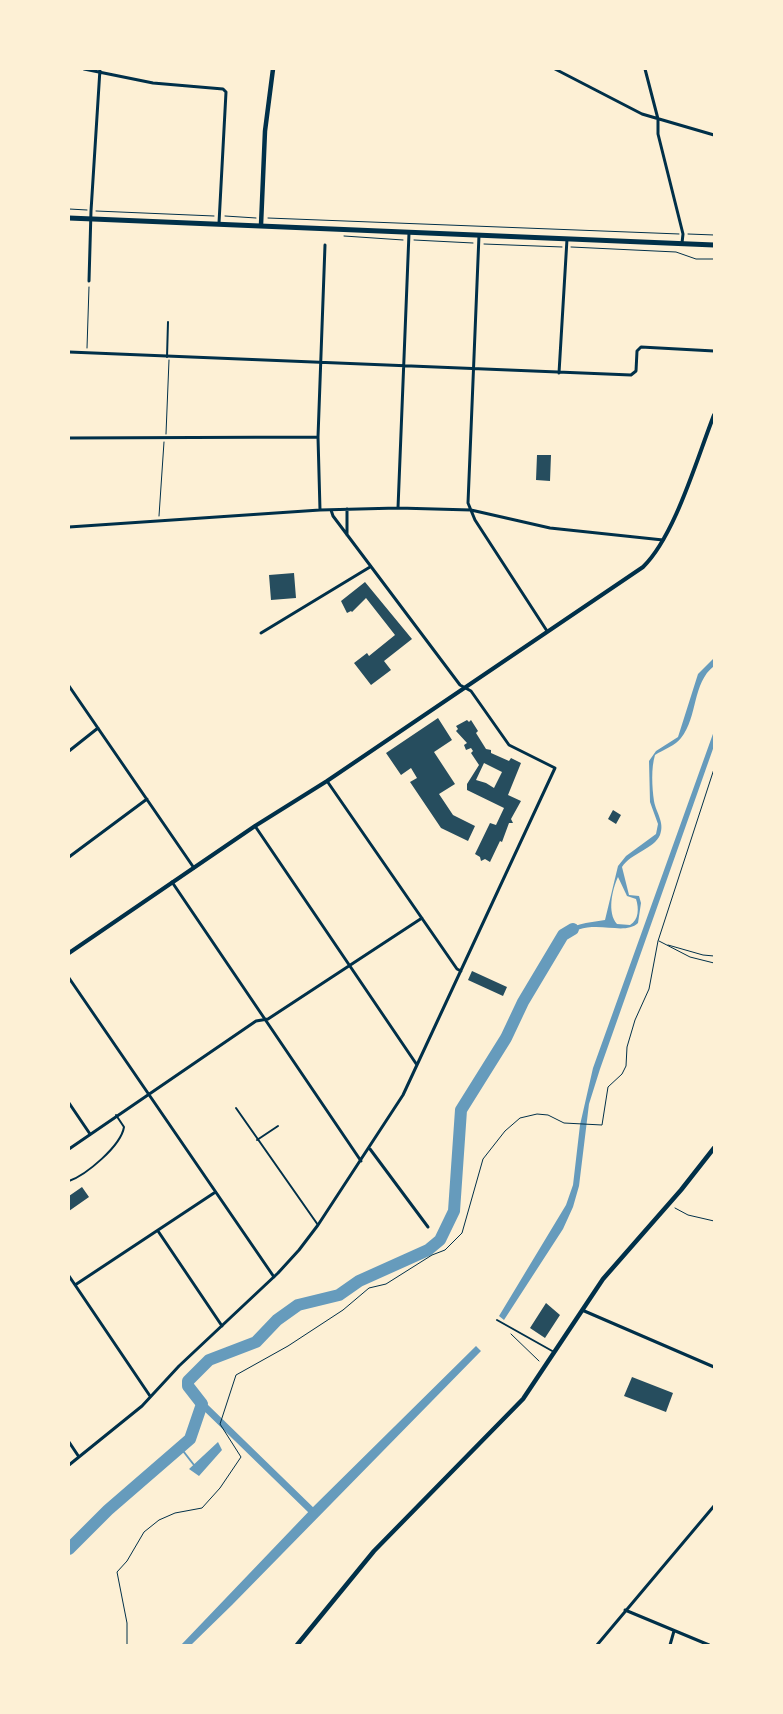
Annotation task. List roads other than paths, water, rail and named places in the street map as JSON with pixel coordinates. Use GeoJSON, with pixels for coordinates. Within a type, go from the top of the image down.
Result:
{"type":"FeatureCollection","features":[{"type":"Feature","properties":{"kind":"main road"},"geometry":{"type":"LineString","coordinates":[[261,225],[265,131],[272,69]]}},
{"type":"Feature","properties":{"kind":"main road"},"geometry":{"type":"LineString","coordinates":[[69,218],[714,244]]}},
{"type":"Feature","properties":{"kind":"main road"},"geometry":{"type":"LineString","coordinates":[[297,1645],[374,1551],[523,1399],[603,1279],[681,1190],[714,1148]]}},
{"type":"Feature","properties":{"kind":"street"},"geometry":{"type":"LineString","coordinates":[[84,69],[99,74],[153,83],[219,87],[226,92],[219,223]]}},
{"type":"Feature","properties":{"kind":"street"},"geometry":{"type":"LineString","coordinates":[[89,281],[90,218],[100,69]]}},
{"type":"Feature","properties":{"kind":"street"},"geometry":{"type":"LineString","coordinates":[[555,69],[642,114],[714,135]]}},
{"type":"Feature","properties":{"kind":"street"},"geometry":{"type":"LineString","coordinates":[[645,69],[658,119],[658,134],[683,234],[682,243]]}},
{"type":"Feature","properties":{"kind":"street"},"geometry":{"type":"LineString","coordinates":[[398,508],[409,232]]}},
{"type":"Feature","properties":{"kind":"street"},"geometry":{"type":"LineString","coordinates":[[478,235],[468,503],[475,520],[547,631]]}},
{"type":"Feature","properties":{"kind":"street"},"geometry":{"type":"LineString","coordinates":[[559,373],[567,239]]}},
{"type":"Feature","properties":{"kind":"street"},"geometry":{"type":"LineString","coordinates":[[320,510],[318,437],[325,245]]}},
{"type":"Feature","properties":{"kind":"street"},"geometry":{"type":"LineString","coordinates":[[69,352],[631,375],[636,371],[636,350],[641,347],[714,351]]}},
{"type":"Feature","properties":{"kind":"street"},"geometry":{"type":"LineString","coordinates":[[69,953],[255,826],[326,781],[636,573],[653,557],[664,541],[714,415]]}},
{"type":"Feature","properties":{"kind":"street"},"geometry":{"type":"LineString","coordinates":[[69,438],[318,437]]}},
{"type":"Feature","properties":{"kind":"street"},"geometry":{"type":"LineString","coordinates":[[69,527],[320,510],[398,508],[471,510],[550,528],[620,537],[651,537],[664,541]]}},
{"type":"Feature","properties":{"kind":"street"},"geometry":{"type":"LineString","coordinates":[[347,509],[347,535]]}},
{"type":"Feature","properties":{"kind":"street"},"geometry":{"type":"LineString","coordinates":[[69,1465],[142,1406],[150,1396],[274,1277],[300,1250],[318,1225],[370,1150],[400,1101],[555,768],[509,745],[471,691],[464,688],[370,566],[331,510]]}},
{"type":"Feature","properties":{"kind":"street"},"geometry":{"type":"LineString","coordinates":[[261,633],[370,566]]}},
{"type":"Feature","properties":{"kind":"street"},"geometry":{"type":"LineString","coordinates":[[69,686],[194,868]]}},
{"type":"Feature","properties":{"kind":"street"},"geometry":{"type":"LineString","coordinates":[[69,751],[98,728]]}},
{"type":"Feature","properties":{"kind":"street"},"geometry":{"type":"LineString","coordinates":[[326,781],[457,969],[461,971]]}},
{"type":"Feature","properties":{"kind":"street"},"geometry":{"type":"LineString","coordinates":[[69,857],[147,799]]}},
{"type":"Feature","properties":{"kind":"street"},"geometry":{"type":"LineString","coordinates":[[255,826],[417,1065]]}},
{"type":"Feature","properties":{"kind":"street"},"geometry":{"type":"LineString","coordinates":[[172,882],[263,1020],[361,1161]]}},
{"type":"Feature","properties":{"kind":"street"},"geometry":{"type":"LineString","coordinates":[[69,1149],[116,1115],[256,1021],[268,1019],[422,918]]}},
{"type":"Feature","properties":{"kind":"street"},"geometry":{"type":"LineString","coordinates":[[69,978],[274,1277]]}},
{"type":"Feature","properties":{"kind":"street"},"geometry":{"type":"LineString","coordinates":[[69,1104],[90,1134]]}},
{"type":"Feature","properties":{"kind":"street"},"geometry":{"type":"LineString","coordinates":[[370,1150],[428,1227]]}},
{"type":"Feature","properties":{"kind":"street"},"geometry":{"type":"LineString","coordinates":[[75,1285],[214,1192]]}},
{"type":"Feature","properties":{"kind":"street"},"geometry":{"type":"LineString","coordinates":[[158,1231],[222,1326]]}},
{"type":"Feature","properties":{"kind":"street"},"geometry":{"type":"LineString","coordinates":[[69,1276],[150,1396]]}},
{"type":"Feature","properties":{"kind":"street"},"geometry":{"type":"LineString","coordinates":[[582,1310],[714,1367]]}},
{"type":"Feature","properties":{"kind":"street"},"geometry":{"type":"LineString","coordinates":[[69,1442],[79,1457]]}},
{"type":"Feature","properties":{"kind":"street"},"geometry":{"type":"LineString","coordinates":[[597,1645],[714,1506]]}},
{"type":"Feature","properties":{"kind":"street"},"geometry":{"type":"LineString","coordinates":[[625,1610],[709,1645]]}},
{"type":"Feature","properties":{"kind":"street"},"geometry":{"type":"LineString","coordinates":[[670,1645],[674,1631]]}},
{"type":"Feature","properties":{"kind":"lane"},"geometry":{"type":"LineString","coordinates":[[168,322],[168,357]]}},
{"type":"Feature","properties":{"kind":"lane"},"geometry":{"type":"LineString","coordinates":[[236,1108],[318,1225]]}},
{"type":"Feature","properties":{"kind":"lane"},"geometry":{"type":"LineString","coordinates":[[69,1181],[81,1176],[104,1156],[123,1134],[124,1127],[116,1115]]}},
{"type":"Feature","properties":{"kind":"lane"},"geometry":{"type":"LineString","coordinates":[[257,1140],[278,1126]]}},
{"type":"Feature","properties":{"kind":"lane"},"geometry":{"type":"LineString","coordinates":[[498,1320],[554,1352]]}},
{"type":"Feature","properties":{"kind":"water"},"geometry":{"type":"Polygon","coordinates":[[[714,658],[714,666],[707,673],[698,691],[686,730],[676,743],[655,755],[652,772],[653,790],[655,805],[661,822],[660,835],[653,844],[631,858],[622,867],[629,895],[639,896],[641,903],[638,923],[631,927],[623,928],[583,928],[572,932],[562,940],[559,938],[568,929],[586,923],[605,920],[618,866],[626,856],[656,834],[658,824],[650,802],[649,761],[656,751],[678,737],[698,674],[714,658]],[[618,877],[612,895],[611,908],[617,924],[630,925],[637,917],[638,906],[636,899],[627,896],[618,877]]]}},
{"type":"Feature","properties":{"kind":"water"},"geometry":{"type":"Polygon","coordinates":[[[714,731],[714,746],[589,1104],[579,1186],[573,1207],[563,1229],[504,1320],[499,1316],[566,1205],[573,1185],[580,1125],[593,1068],[714,731]]]}},
{"type":"Feature","properties":{"kind":"water"},"geometry":{"type":"Polygon","coordinates":[[[476,1346],[481,1351],[232,1605],[191,1645],[181,1645],[313,1507],[476,1346]]]}},
{"type":"Feature","properties":{"kind":"water"},"geometry":{"type":"Polygon","coordinates":[[[218,1442],[222,1450],[199,1476],[189,1469],[218,1442]]]}},
{"type":"Feature","properties":{"kind":"waterway"},"geometry":{"type":"LineString","coordinates":[[69,1549],[108,1510],[190,1439],[202,1404],[188,1386],[188,1381],[209,1360],[256,1342],[277,1320],[298,1305],[339,1295],[359,1281],[428,1250],[440,1240],[454,1211],[461,1110],[506,1038],[523,1002],[563,935],[573,929]]}},
{"type":"Feature","properties":{"kind":"waterway"},"geometry":{"type":"LineString","coordinates":[[202,1404],[314,1513]]}},
{"type":"Feature","properties":{"kind":"waterway"},"geometry":{"type":"LineString","coordinates":[[180,1447],[194,1465]]}}]}
